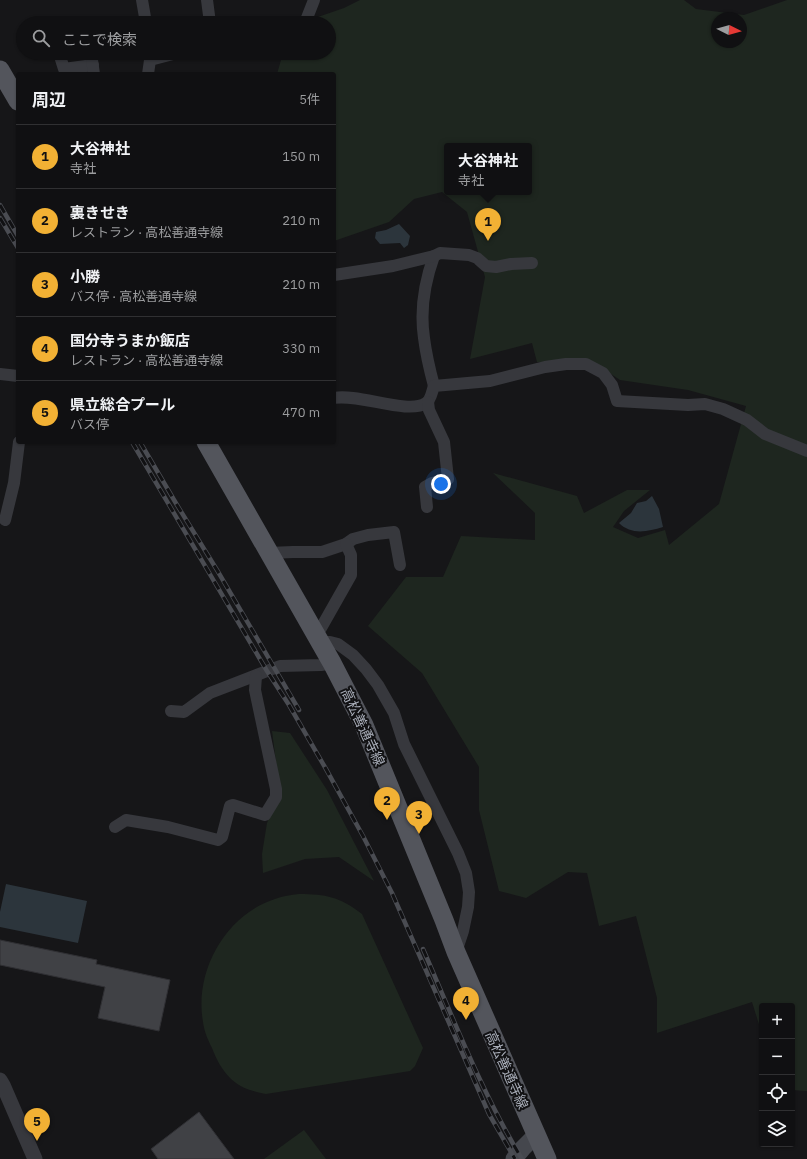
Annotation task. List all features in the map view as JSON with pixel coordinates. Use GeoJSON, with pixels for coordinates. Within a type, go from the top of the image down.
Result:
{"type":"FeatureCollection","features":[{"type":"Feature","properties":{"kind":"main road"},"geometry":{"type":"LineString","coordinates":[[0,70],[16,98]]}},
{"type":"Feature","properties":{"kind":"main road","name":"高松善通寺線"},"geometry":{"type":"LineString","coordinates":[[207,444],[332,663],[364,725],[456,952],[547,1159]]}},
{"type":"Feature","properties":{"kind":"main road"},"geometry":{"type":"LineString","coordinates":[[514,1159],[522,1148],[536,1135]]}},
{"type":"Feature","properties":{"kind":"street"},"geometry":{"type":"LineString","coordinates":[[142,0],[145,16]]}},
{"type":"Feature","properties":{"kind":"street"},"geometry":{"type":"LineString","coordinates":[[207,0],[209,16]]}},
{"type":"Feature","properties":{"kind":"street"},"geometry":{"type":"LineString","coordinates":[[308,16],[314,0]]}},
{"type":"Feature","properties":{"kind":"street"},"geometry":{"type":"LineString","coordinates":[[61,60],[64,68],[94,70],[92,60]]}},
{"type":"Feature","properties":{"kind":"street"},"geometry":{"type":"LineString","coordinates":[[148,72],[149,60]]}},
{"type":"Feature","properties":{"kind":"street"},"geometry":{"type":"LineString","coordinates":[[336,275],[393,266],[434,256],[440,253],[468,255],[477,258],[486,266],[496,268],[511,264],[532,263]]}},
{"type":"Feature","properties":{"kind":"street"},"geometry":{"type":"LineString","coordinates":[[427,507],[425,487],[432,483],[448,479],[444,442],[429,410],[428,402],[434,386],[424,338],[423,323],[428,273],[434,256]]}},
{"type":"Feature","properties":{"kind":"street"},"geometry":{"type":"LineString","coordinates":[[434,386],[490,381],[545,367],[566,364],[586,364],[603,373],[612,385],[616,401],[688,405],[705,404],[723,409],[747,420],[765,434],[807,451]]}},
{"type":"Feature","properties":{"kind":"street"},"geometry":{"type":"LineString","coordinates":[[0,374],[16,376]]}},
{"type":"Feature","properties":{"kind":"street"},"geometry":{"type":"LineString","coordinates":[[336,398],[369,400],[394,406],[410,407],[428,402]]}},
{"type":"Feature","properties":{"kind":"street"},"geometry":{"type":"LineString","coordinates":[[5,520],[14,483],[19,444]]}},
{"type":"Feature","properties":{"kind":"street"},"geometry":{"type":"LineString","coordinates":[[269,553],[322,552],[346,544],[353,539],[368,535],[394,532],[400,565]]}},
{"type":"Feature","properties":{"kind":"street"},"geometry":{"type":"LineString","coordinates":[[346,544],[351,555],[352,575],[321,628],[318,638],[338,644],[353,655],[378,685],[394,713],[404,744],[458,853],[466,873],[469,892],[464,931],[456,952]]}},
{"type":"Feature","properties":{"kind":"street"},"geometry":{"type":"LineString","coordinates":[[172,711],[184,712],[210,693],[280,666],[321,665],[332,663]]}},
{"type":"Feature","properties":{"kind":"street"},"geometry":{"type":"LineString","coordinates":[[114,827],[126,820],[168,827],[218,840],[222,837],[230,806],[233,805],[265,815],[276,798],[276,789],[256,690],[256,676]]}},
{"type":"Feature","properties":{"kind":"street"},"geometry":{"type":"LineString","coordinates":[[0,1080],[35,1159]]}},
{"type":"Feature","properties":{"kind":"shaded area"},"geometry":{"type":"Polygon","coordinates":[[[360,0],[684,0],[696,9],[720,12],[711,12],[711,48],[747,48],[747,14],[787,0],[807,0],[807,1091],[795,1090],[795,1003],[759,1003],[759,1024],[752,1002],[657,1033],[657,998],[636,916],[599,926],[587,873],[568,872],[526,898],[499,891],[479,810],[479,767],[422,673],[368,626],[406,577],[443,577],[461,536],[535,540],[535,513],[493,473],[577,496],[584,513],[627,490],[650,490],[624,511],[613,527],[638,538],[665,530],[669,545],[719,504],[746,406],[688,390],[620,380],[593,362],[537,362],[532,343],[470,359],[485,277],[467,212],[446,195],[532,195],[532,143],[444,143],[444,194],[442,192],[414,199],[389,222],[336,240],[336,72],[278,72],[281,60],[336,60],[336,16],[321,16],[344,8],[360,0]]]}},
{"type":"Feature","properties":{"kind":"shaded area"},"geometry":{"type":"Polygon","coordinates":[[[399,224],[410,236],[408,245],[404,248],[400,243],[380,244],[375,238],[376,232],[386,230],[399,224]]]}},
{"type":"Feature","properties":{"kind":"shaded area"},"geometry":{"type":"Polygon","coordinates":[[[652,496],[659,509],[663,527],[645,531],[634,531],[619,523],[631,513],[637,503],[646,501],[652,496]]]}},
{"type":"Feature","properties":{"kind":"shaded area"},"geometry":{"type":"Polygon","coordinates":[[[272,731],[290,733],[327,790],[374,881],[339,857],[305,859],[263,873],[262,854],[267,823],[280,793],[272,731]]]}},
{"type":"Feature","properties":{"kind":"shaded area"},"geometry":{"type":"Polygon","coordinates":[[[6,884],[87,901],[78,943],[0,927],[0,912],[6,884]]]}},
{"type":"Feature","properties":{"kind":"shaded area"},"geometry":{"type":"Polygon","coordinates":[[[299,894],[325,896],[340,900],[362,914],[423,1048],[415,1066],[410,1071],[266,1094],[246,1089],[226,1074],[216,1058],[204,1029],[201,1003],[203,984],[209,965],[217,948],[228,932],[241,918],[257,907],[275,899],[299,894]]]}},
{"type":"Feature","properties":{"kind":"shaded area"},"geometry":{"type":"Polygon","coordinates":[[[304,1130],[326,1159],[264,1159],[304,1130]]]}},
{"type":"Feature","properties":{"kind":"building"},"geometry":{"type":"Polygon","coordinates":[[[0,940],[97,960],[96,964],[170,980],[159,1031],[98,1018],[105,987],[0,965],[0,940]]]}},
{"type":"Feature","properties":{"kind":"building"},"geometry":{"type":"Polygon","coordinates":[[[199,1112],[234,1159],[158,1159],[151,1149],[199,1112]]]}},
{"type":"Feature","properties":{"kind":"railway"},"geometry":{"type":"LineString","coordinates":[[0,205],[16,233]]}},
{"type":"Feature","properties":{"kind":"railway"},"geometry":{"type":"LineString","coordinates":[[0,218],[16,245]]}},
{"type":"Feature","properties":{"kind":"railway"},"geometry":{"type":"LineString","coordinates":[[133,444],[267,671],[289,705],[363,836],[392,893],[489,1114],[515,1159]]}},
{"type":"Feature","properties":{"kind":"railway"},"geometry":{"type":"LineString","coordinates":[[141,444],[299,710]]}},
{"type":"Feature","properties":{"kind":"railway"},"geometry":{"type":"LineString","coordinates":[[423,949],[481,1082],[522,1159]]}},
{"type":"Feature","properties":{"kind":"place","name":"大谷神社"},"geometry":{"type":"Point","coordinates":[488,241]}},
{"type":"Feature","properties":{"kind":"place","name":"裏きせき"},"geometry":{"type":"Point","coordinates":[387,820]}},
{"type":"Feature","properties":{"kind":"place","name":"小勝"},"geometry":{"type":"Point","coordinates":[419,834]}},
{"type":"Feature","properties":{"kind":"place","name":"国分寺うまか飯店"},"geometry":{"type":"Point","coordinates":[466,1020]}},
{"type":"Feature","properties":{"kind":"place","name":"県立総合プール"},"geometry":{"type":"Point","coordinates":[37,1141]}}]}
